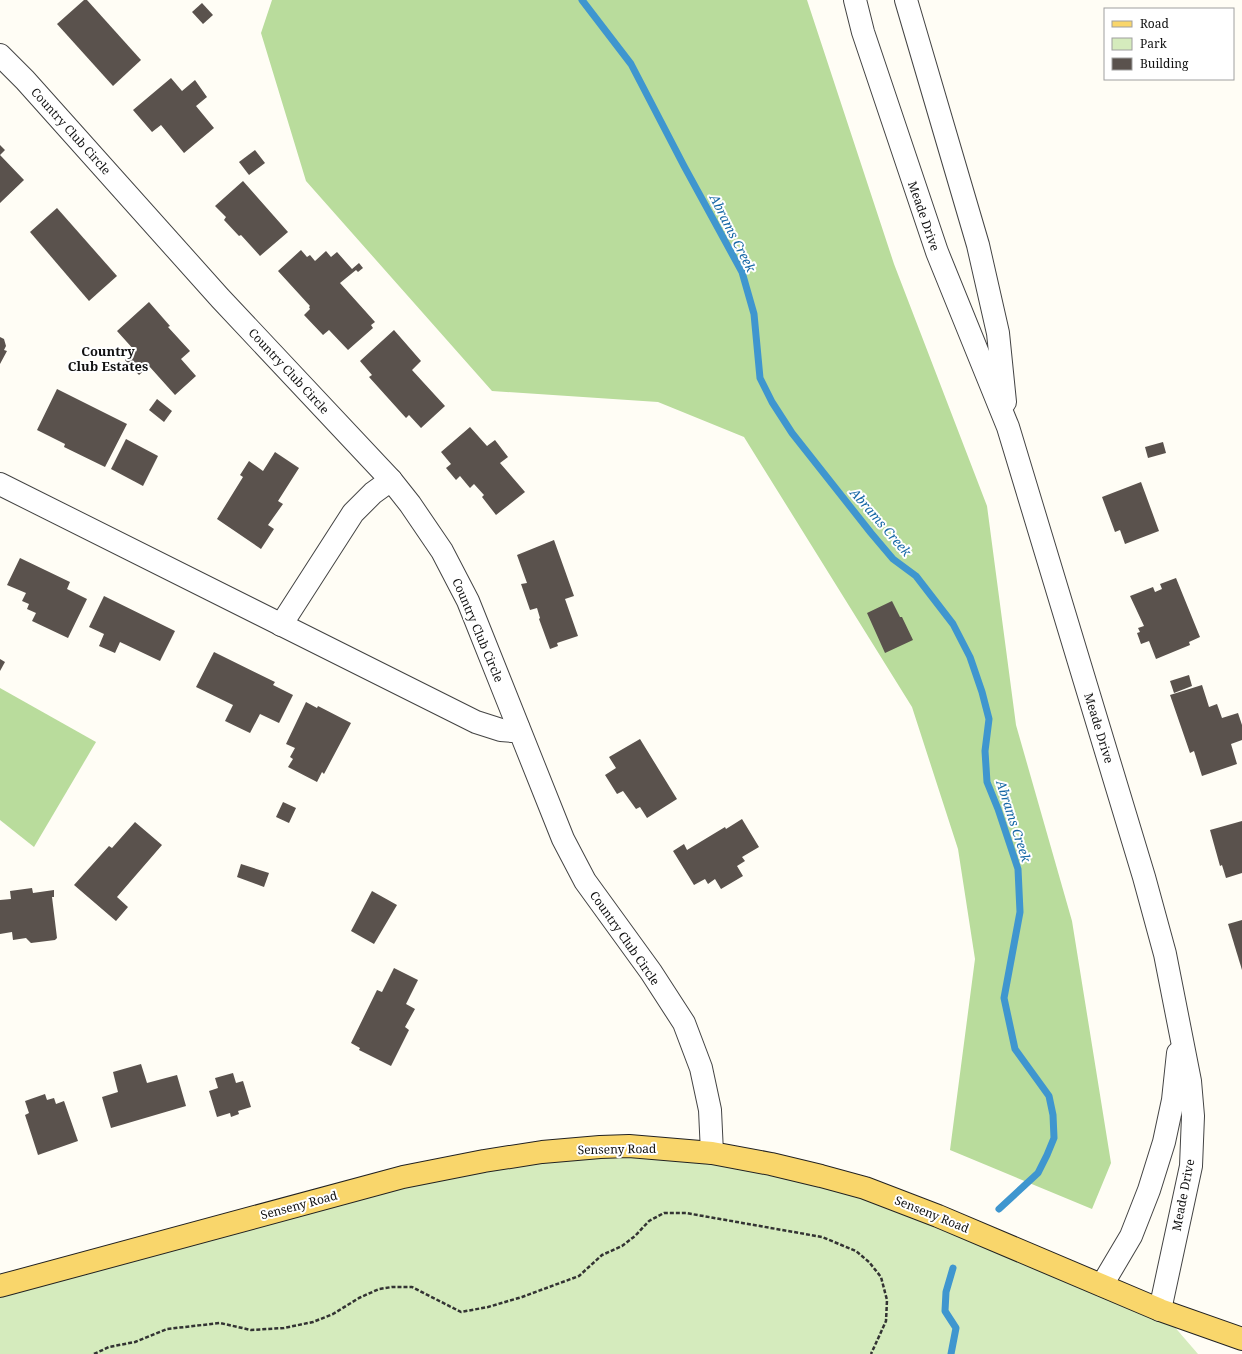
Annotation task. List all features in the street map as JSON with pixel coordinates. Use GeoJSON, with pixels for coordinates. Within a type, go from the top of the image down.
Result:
{"type":"FeatureCollection","features":[{"type":"Feature","properties":{"kind":"main road","name":"Senseny Road"},"geometry":{"type":"LineString","coordinates":[[0,1286],[403,1177],[484,1161],[542,1152],[600,1147],[636,1147],[712,1153],[771,1164],[865,1188],[938,1216],[1160,1310],[1242,1339]]}},
{"type":"Feature","properties":{"kind":"street","name":"Meade Drive"},"geometry":{"type":"LineString","coordinates":[[855,0],[863,32],[937,252],[1008,427],[1165,954],[1190,1081],[1193,1116],[1191,1166],[1160,1310]]}},
{"type":"Feature","properties":{"kind":"street","name":"Meade Drive"},"geometry":{"type":"LineString","coordinates":[[906,0],[978,245],[998,332],[1008,427]]}},
{"type":"Feature","properties":{"kind":"street","name":"Country Club Circle"},"geometry":{"type":"LineString","coordinates":[[0,54],[220,298],[391,480],[410,504],[442,551],[468,601],[563,839],[585,881],[651,972],[684,1023],[701,1068],[710,1110],[712,1153]]}},
{"type":"Feature","properties":{"kind":"street"},"geometry":{"type":"LineString","coordinates":[[281,625],[353,513],[374,493],[391,480]]}},
{"type":"Feature","properties":{"kind":"street"},"geometry":{"type":"LineString","coordinates":[[0,484],[476,722],[501,730],[512,731],[518,727]]}},
{"type":"Feature","properties":{"kind":"street","name":"Meade Drive"},"geometry":{"type":"LineString","coordinates":[[1102,1285],[1131,1236],[1149,1190],[1164,1142],[1173,1100],[1180,1032]]}},
{"type":"Feature","properties":{"kind":"path"},"geometry":{"type":"LineString","coordinates":[[94,1354],[108,1347],[135,1342],[167,1328],[220,1323],[251,1330],[284,1328],[305,1324],[333,1314],[359,1298],[379,1289],[392,1287],[412,1287],[461,1312],[488,1307],[522,1297],[579,1276],[602,1255],[622,1246],[635,1236],[649,1221],[664,1213],[686,1213],[822,1238],[856,1251],[869,1262],[881,1278],[887,1300],[886,1321],[871,1354]]}},
{"type":"Feature","properties":{"kind":"green space"},"geometry":{"type":"Polygon","coordinates":[[[272,0],[807,0],[894,264],[987,506],[1016,725],[1072,921],[1111,1163],[1092,1209],[950,1150],[975,959],[958,849],[912,707],[744,437],[658,402],[492,391],[306,181],[261,33],[272,0]]]}},
{"type":"Feature","properties":{"kind":"green space"},"geometry":{"type":"Polygon","coordinates":[[[0,688],[96,742],[34,847],[0,820],[0,688]]]}},
{"type":"Feature","properties":{"kind":"green space"},"geometry":{"type":"Polygon","coordinates":[[[629,1146],[821,1176],[1160,1310],[1198,1354],[0,1354],[0,1287],[484,1161],[629,1146]]]}},
{"type":"Feature","properties":{"kind":"building"},"geometry":{"type":"Polygon","coordinates":[[[84,0],[87,0],[141,60],[113,86],[57,24],[84,0]]]}},
{"type":"Feature","properties":{"kind":"building"},"geometry":{"type":"Polygon","coordinates":[[[202,3],[213,15],[203,24],[192,12],[202,3]]]}},
{"type":"Feature","properties":{"kind":"building"},"geometry":{"type":"Polygon","coordinates":[[[171,78],[182,91],[195,80],[207,97],[196,106],[214,128],[184,153],[161,125],[152,132],[133,110],[171,78]]]}},
{"type":"Feature","properties":{"kind":"building"},"geometry":{"type":"Polygon","coordinates":[[[0,145],[5,150],[0,155],[0,145]]]}},
{"type":"Feature","properties":{"kind":"building"},"geometry":{"type":"Polygon","coordinates":[[[255,150],[265,163],[249,175],[239,162],[255,150]]]}},
{"type":"Feature","properties":{"kind":"building"},"geometry":{"type":"Polygon","coordinates":[[[0,155],[24,180],[0,203],[0,155]]]}},
{"type":"Feature","properties":{"kind":"building"},"geometry":{"type":"Polygon","coordinates":[[[243,181],[288,232],[260,256],[241,235],[239,236],[224,220],[226,217],[215,206],[243,181]]]}},
{"type":"Feature","properties":{"kind":"building"},"geometry":{"type":"Polygon","coordinates":[[[57,208],[117,276],[89,301],[30,232],[57,208]]]}},
{"type":"Feature","properties":{"kind":"building"},"geometry":{"type":"Polygon","coordinates":[[[301,250],[307,257],[310,255],[315,261],[326,251],[331,257],[337,252],[352,269],[359,263],[363,268],[358,272],[356,270],[340,283],[375,322],[371,325],[373,328],[348,350],[329,330],[323,335],[304,315],[310,309],[310,306],[278,271],[301,250]]]}},
{"type":"Feature","properties":{"kind":"building"},"geometry":{"type":"Polygon","coordinates":[[[149,302],[170,326],[168,327],[190,351],[181,359],[196,376],[175,395],[149,366],[139,375],[125,360],[135,351],[117,331],[149,302]]]}},
{"type":"Feature","properties":{"kind":"building"},"geometry":{"type":"Polygon","coordinates":[[[394,330],[421,361],[412,370],[445,406],[421,428],[409,415],[406,418],[369,377],[372,375],[360,361],[394,330]]]}},
{"type":"Feature","properties":{"kind":"building"},"geometry":{"type":"Polygon","coordinates":[[[0,337],[4,339],[6,346],[4,350],[7,351],[0,364],[0,337]]]}},
{"type":"Feature","properties":{"kind":"building"},"geometry":{"type":"Polygon","coordinates":[[[57,389],[127,424],[105,467],[64,447],[65,444],[37,430],[57,389]]]}},
{"type":"Feature","properties":{"kind":"building"},"geometry":{"type":"Polygon","coordinates":[[[157,399],[172,411],[164,422],[149,410],[157,399]]]}},
{"type":"Feature","properties":{"kind":"building"},"geometry":{"type":"Polygon","coordinates":[[[470,427],[487,446],[495,440],[508,457],[500,463],[525,492],[496,515],[482,497],[484,495],[474,484],[470,488],[460,476],[456,480],[446,468],[451,464],[441,452],[470,427]]]}},
{"type":"Feature","properties":{"kind":"building"},"geometry":{"type":"Polygon","coordinates":[[[126,439],[158,456],[143,486],[111,469],[126,439]]]}},
{"type":"Feature","properties":{"kind":"building"},"geometry":{"type":"Polygon","coordinates":[[[1163,442],[1166,453],[1148,458],[1145,447],[1163,442]]]}},
{"type":"Feature","properties":{"kind":"building"},"geometry":{"type":"Polygon","coordinates":[[[275,452],[299,468],[278,501],[283,504],[268,525],[274,529],[261,549],[217,519],[243,477],[240,475],[249,461],[263,471],[275,452]]]}},
{"type":"Feature","properties":{"kind":"building"},"geometry":{"type":"Polygon","coordinates":[[[1141,482],[1159,531],[1125,544],[1120,530],[1115,532],[1102,497],[1141,482]]]}},
{"type":"Feature","properties":{"kind":"building"},"geometry":{"type":"Polygon","coordinates":[[[554,540],[574,596],[565,599],[578,636],[557,643],[558,646],[550,649],[539,619],[537,608],[530,610],[521,584],[527,583],[517,555],[554,540]]]}},
{"type":"Feature","properties":{"kind":"building"},"geometry":{"type":"Polygon","coordinates":[[[20,558],[70,582],[67,589],[87,599],[68,638],[32,621],[36,613],[27,609],[29,604],[22,601],[26,593],[7,585],[20,558]]]}},
{"type":"Feature","properties":{"kind":"building"},"geometry":{"type":"Polygon","coordinates":[[[1176,578],[1200,637],[1189,642],[1190,645],[1156,659],[1149,641],[1141,644],[1137,633],[1140,632],[1138,628],[1144,626],[1130,596],[1153,587],[1155,592],[1162,589],[1160,584],[1176,578]]]}},
{"type":"Feature","properties":{"kind":"building"},"geometry":{"type":"Polygon","coordinates":[[[104,596],[175,631],[160,661],[120,642],[115,653],[99,646],[104,634],[89,627],[104,596]]]}},
{"type":"Feature","properties":{"kind":"building"},"geometry":{"type":"Polygon","coordinates":[[[892,601],[900,617],[902,617],[913,640],[885,653],[867,613],[892,601]]]}},
{"type":"Feature","properties":{"kind":"building"},"geometry":{"type":"Polygon","coordinates":[[[214,652],[275,682],[273,685],[293,695],[279,723],[260,714],[250,733],[225,721],[233,705],[196,687],[214,652]]]}},
{"type":"Feature","properties":{"kind":"building"},"geometry":{"type":"Polygon","coordinates":[[[0,659],[5,662],[0,671],[0,659]]]}},
{"type":"Feature","properties":{"kind":"building"},"geometry":{"type":"Polygon","coordinates":[[[1189,675],[1192,686],[1174,693],[1170,681],[1189,675]]]}},
{"type":"Feature","properties":{"kind":"building"},"geometry":{"type":"Polygon","coordinates":[[[1202,685],[1209,707],[1217,704],[1222,718],[1238,713],[1242,725],[1242,740],[1231,744],[1237,764],[1202,776],[1194,751],[1190,753],[1170,695],[1202,685]]]}},
{"type":"Feature","properties":{"kind":"building"},"geometry":{"type":"Polygon","coordinates":[[[306,702],[317,708],[318,706],[351,723],[324,774],[322,772],[317,782],[288,767],[293,759],[290,757],[295,748],[286,744],[306,702]]]}},
{"type":"Feature","properties":{"kind":"building"},"geometry":{"type":"Polygon","coordinates":[[[640,739],[677,799],[647,818],[640,807],[636,809],[623,791],[617,794],[605,775],[616,768],[609,757],[640,739]]]}},
{"type":"Feature","properties":{"kind":"building"},"geometry":{"type":"Polygon","coordinates":[[[283,802],[296,808],[289,823],[276,817],[283,802]]]}},
{"type":"Feature","properties":{"kind":"building"},"geometry":{"type":"Polygon","coordinates":[[[742,819],[759,847],[742,857],[745,861],[737,866],[743,876],[721,889],[715,879],[708,884],[705,879],[694,885],[673,851],[684,844],[687,850],[725,827],[726,829],[742,819]]]}},
{"type":"Feature","properties":{"kind":"building"},"geometry":{"type":"Polygon","coordinates":[[[1242,821],[1242,873],[1226,878],[1222,865],[1220,866],[1210,830],[1242,821]]]}},
{"type":"Feature","properties":{"kind":"building"},"geometry":{"type":"Polygon","coordinates":[[[135,822],[162,845],[117,897],[128,907],[116,921],[74,885],[109,846],[112,848],[135,822]]]}},
{"type":"Feature","properties":{"kind":"building"},"geometry":{"type":"Polygon","coordinates":[[[241,864],[269,873],[264,887],[237,877],[241,864]]]}},
{"type":"Feature","properties":{"kind":"building"},"geometry":{"type":"Polygon","coordinates":[[[32,888],[33,893],[54,890],[54,897],[52,897],[57,938],[55,940],[31,943],[26,938],[13,940],[12,932],[0,934],[0,900],[11,899],[10,891],[32,888]]]}},
{"type":"Feature","properties":{"kind":"building"},"geometry":{"type":"Polygon","coordinates":[[[372,891],[397,905],[374,944],[351,931],[372,891]]]}},
{"type":"Feature","properties":{"kind":"building"},"geometry":{"type":"Polygon","coordinates":[[[1242,920],[1242,970],[1228,924],[1242,920]]]}},
{"type":"Feature","properties":{"kind":"building"},"geometry":{"type":"Polygon","coordinates":[[[394,968],[418,980],[406,1004],[415,1009],[405,1027],[409,1030],[391,1066],[359,1050],[360,1048],[351,1043],[377,990],[382,992],[394,968]]]}},
{"type":"Feature","properties":{"kind":"building"},"geometry":{"type":"Polygon","coordinates":[[[141,1064],[147,1083],[177,1075],[186,1106],[111,1128],[102,1097],[118,1092],[113,1072],[141,1064]]]}},
{"type":"Feature","properties":{"kind":"building"},"geometry":{"type":"Polygon","coordinates":[[[233,1073],[236,1083],[243,1081],[251,1107],[238,1111],[239,1114],[231,1117],[230,1113],[217,1117],[209,1091],[218,1088],[215,1078],[233,1073]]]}},
{"type":"Feature","properties":{"kind":"building"},"geometry":{"type":"Polygon","coordinates":[[[45,1094],[47,1100],[54,1098],[56,1104],[64,1101],[78,1141],[38,1155],[25,1115],[29,1113],[25,1101],[45,1094]]]}},
{"type":"Feature","properties":{"kind":"waterway","name":"Abrams Creek"},"geometry":{"type":"LineString","coordinates":[[582,0],[631,64],[684,166],[742,272],[754,314],[760,378],[772,402],[792,433],[871,533],[893,559],[916,576],[953,624],[970,657],[982,692],[989,719],[985,751],[987,782],[998,809],[1018,869],[1020,912],[1004,998],[1015,1049],[1049,1096],[1053,1115],[1054,1138],[1038,1173],[999,1209]]}},
{"type":"Feature","properties":{"kind":"waterway","name":"Abrams Creek"},"geometry":{"type":"LineString","coordinates":[[951,1354],[956,1328],[945,1311],[946,1292],[953,1268]]}},
{"type":"Feature","properties":{"kind":"district","name":"Country Club Estates"},"geometry":{"type":"Point","coordinates":[108,358]}}]}
